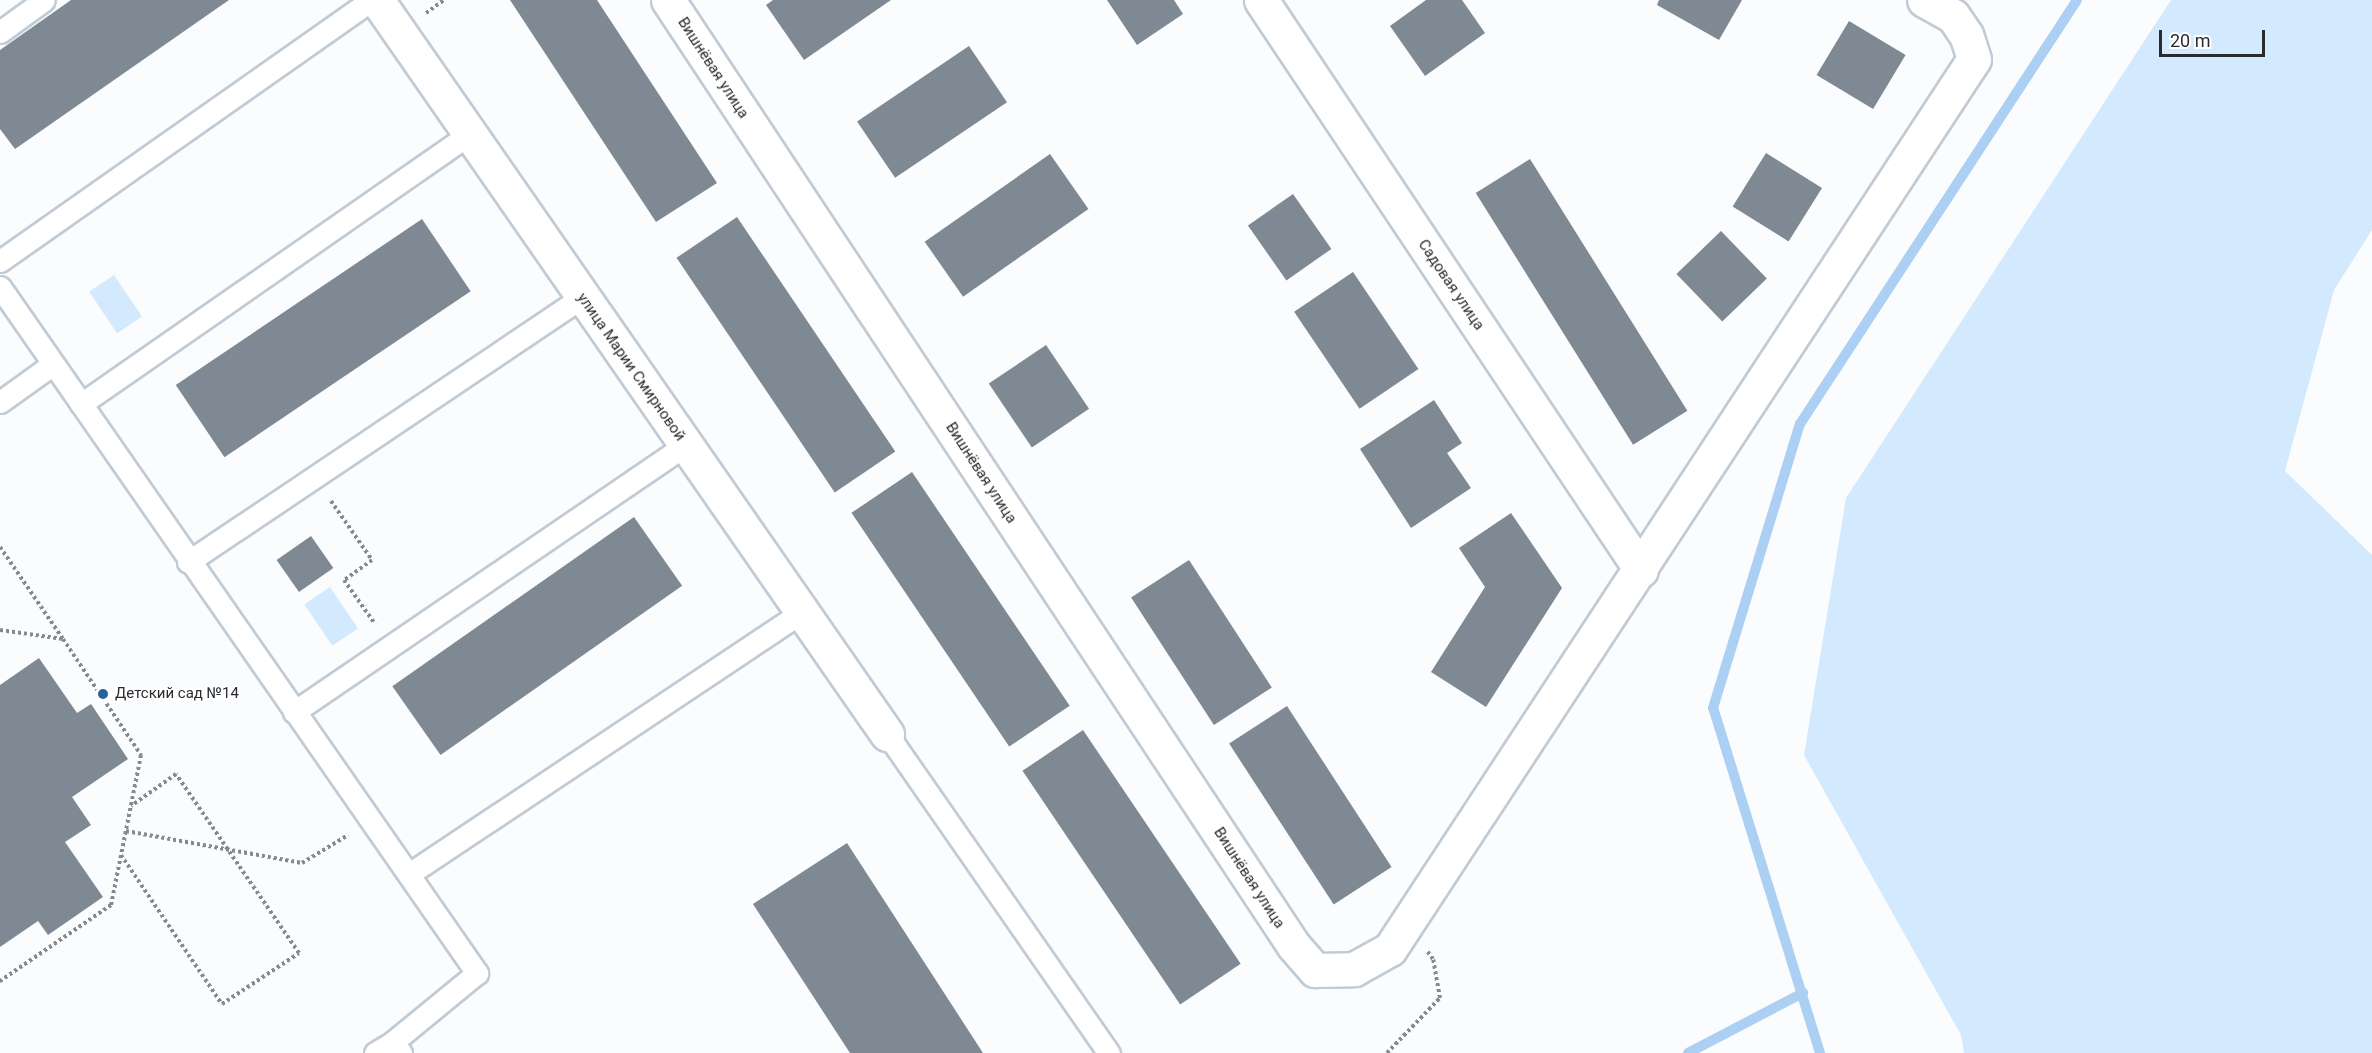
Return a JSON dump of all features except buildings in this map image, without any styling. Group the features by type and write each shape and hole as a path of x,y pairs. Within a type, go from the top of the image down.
{"street":[{"name":"улица Марии Смирновой","path":"376,0 888,734"},
{"name":"Вишнёвая улица","path":"668,0 1294,946 1316,970 1354,969 1390,949 1641,570 1974,59 1966,35 1953,16 1924,0"},
{"name":"Садовая улица","path":"1260,0 1641,570"}],"lane":[{"path":"0,32 44,0"},
{"path":"0,261 372,0"},
{"path":"81,404 470,134"},
{"path":"0,287 188,562 477,973 397,1047 375,1053"},
{"path":"188,562 582,297"},
{"path":"0,402 54,364"},
{"path":"294,712 685,445"},
{"path":"409,874 802,612"},
{"path":"888,734 1109,1053"}],"path":[{"path":"315,477 372,560 344,580 377,627 348,646 362,665"},
{"path":"0,547 141,755 111,905 0,981"},
{"path":"0,630 63,639"},
{"path":"121,855 222,1004 299,953 176,774 131,806"},
{"path":"126,831 302,863 371,821"},
{"path":"1387,1053 1440,998 1433,959 1406,925"}],"shaded area":[{"path":"2171,0 2372,0 2372,230 2334,290 2285,471 2372,555 2372,1053 1964,1053 1961,1035 1804,755 1846,498"},
{"path":"114,275 142,316 117,333 89,292"},
{"path":"330,587 358,628 332,646 304,604"}],"waterway":[{"path":"1820,1053 1713,708 1800,424 2077,0"},
{"path":"1688,1053 1803,993"}],"place":[{"name":"Детский сад №14","path":"103,694"}]}
